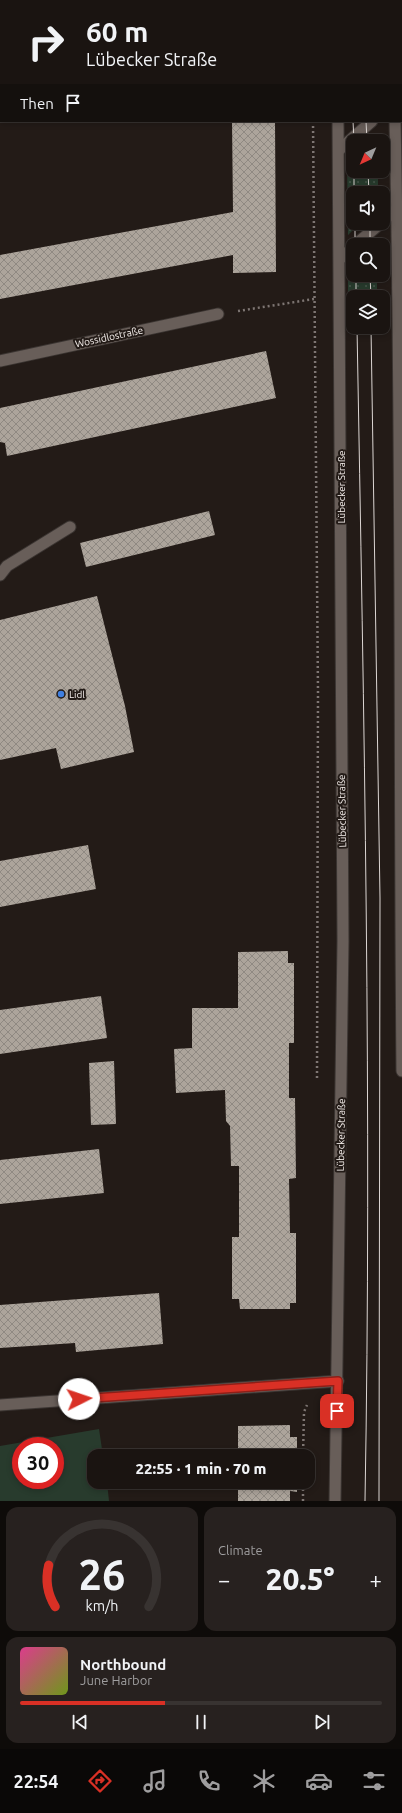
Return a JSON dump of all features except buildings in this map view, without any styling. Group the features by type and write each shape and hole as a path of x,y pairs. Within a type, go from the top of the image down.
{"street":[{"name":"Lübecker Straße","path":"335,1501 338,1381 343,941 338,122"},
{"path":"339,150 371,122"},
{"path":"395,122 401,473 402,1071"},
{"path":"390,215 397,209"},
{"path":"363,238 373,230"},
{"path":"340,259 346,253"},
{"name":"Wossidlostraße","path":"0,361 218,314"},
{"path":"0,575 7,566 70,527"},
{"path":"0,1404 338,1381"}],"path":[{"path":"313,122 318,693 317,1081"},
{"path":"218,314 314,300"},
{"path":"303,1449 304,1412 317,1382"},
{"path":"303,1489 303,1501"}],"green space":[{"path":"347,178 378,178 378,186 347,186"},
{"path":"348,230 353,230 348,235"},
{"path":"348,282 377,282 377,290 348,290"},
{"path":"99,1429 102,1449 87,1449 87,1489 108,1489 109,1501 0,1501 0,1446 12,1444 12,1489 64,1489 64,1437 52,1437"}],"tram line":[{"path":"353,122 354,134"},
{"path":"366,122 367,134"},
{"path":"354,178 354,186"},
{"path":"368,178 369,186"},
{"path":"355,230 355,238"},
{"path":"370,230 370,238"},
{"path":"356,282 356,290"},
{"path":"370,282 371,290"},
{"path":"357,334 366,914 368,1208 365,1501"},
{"path":"371,334 380,898 379,1501"}],"place":[{"name":"Lidl","path":"61,694"}],"route":[{"path":"79,1399 338,1381 337,1411"}]}
